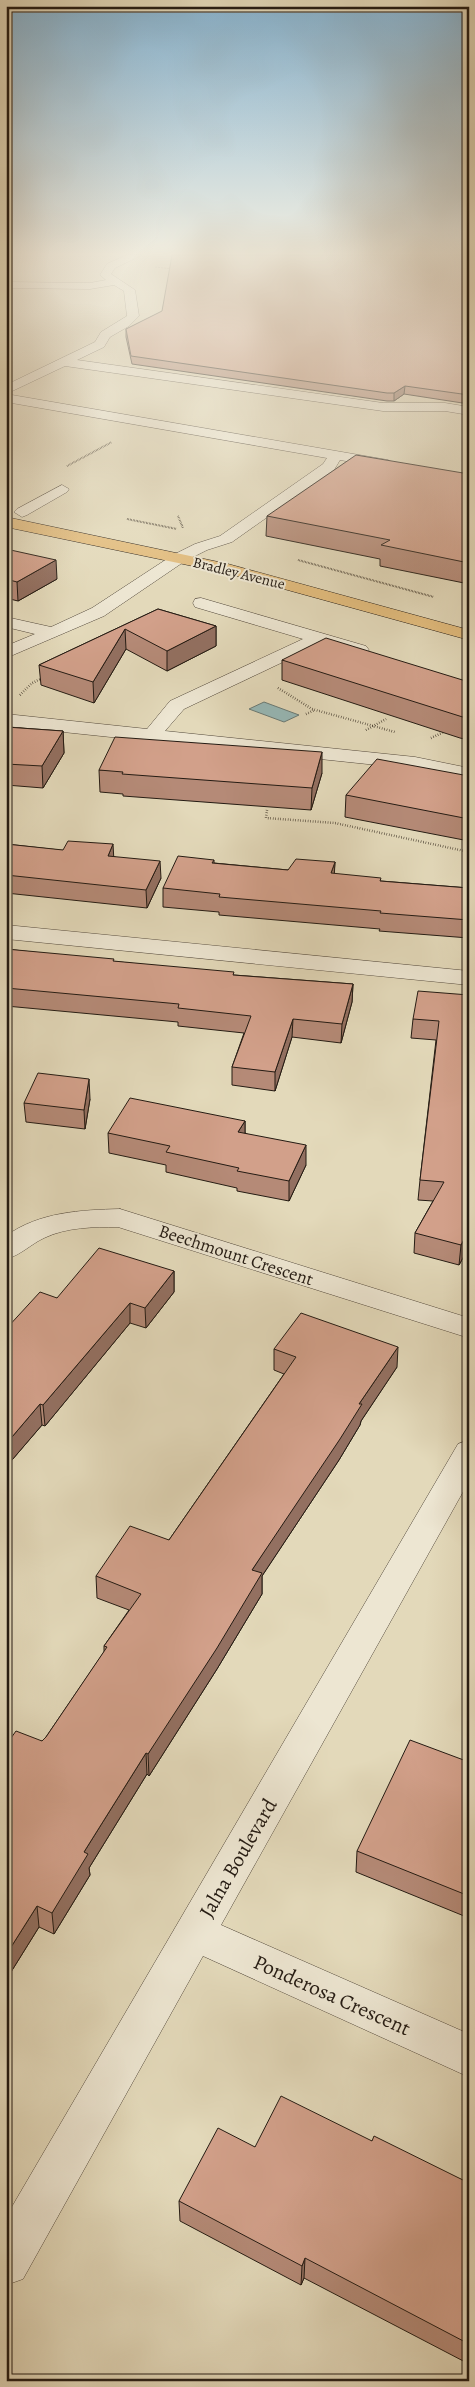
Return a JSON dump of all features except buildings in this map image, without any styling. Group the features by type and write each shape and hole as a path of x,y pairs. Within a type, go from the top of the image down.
{"main road":[{"name":"Bradley Avenue","path":"6,508 261,561"},
{"name":"Bradley Avenue","path":"6,522 179,558 313,591 469,635"}],"street":[{"path":"6,390 56,366"},
{"path":"96,366 383,407 445,407 469,411"},
{"path":"6,398 402,467"},
{"path":"6,653 116,602 179,558 201,547 226,539 329,467 336,455"},
{"path":"22,512 62,489"},
{"path":"200,603 376,654"},
{"path":"6,622 52,632"},
{"path":"151,736 177,706 319,638"},
{"path":"6,720 415,763 469,774"},
{"path":"6,932 469,978"},
{"name":"Beechmount Crescent","path":"6,1250 16,1241 40,1228 78,1218 120,1218 469,1328"},
{"name":"Jalna Boulevard","path":"6,2262 195,1933 464,1473"},
{"name":"Ponderosa Crescent","path":"195,1933 469,2056"}],"path":[{"path":"178,516 185,531"},
{"path":"250,670 315,710 400,734"},
{"path":"19,696 32,683 48,676"},
{"path":"306,714 315,710"},
{"path":"360,733 386,719"},
{"path":"434,743 426,741 452,727"},
{"path":"267,810 266,818 335,823 469,852"}],"water":[{"path":"264,702 299,715 284,722 249,709"}]}
